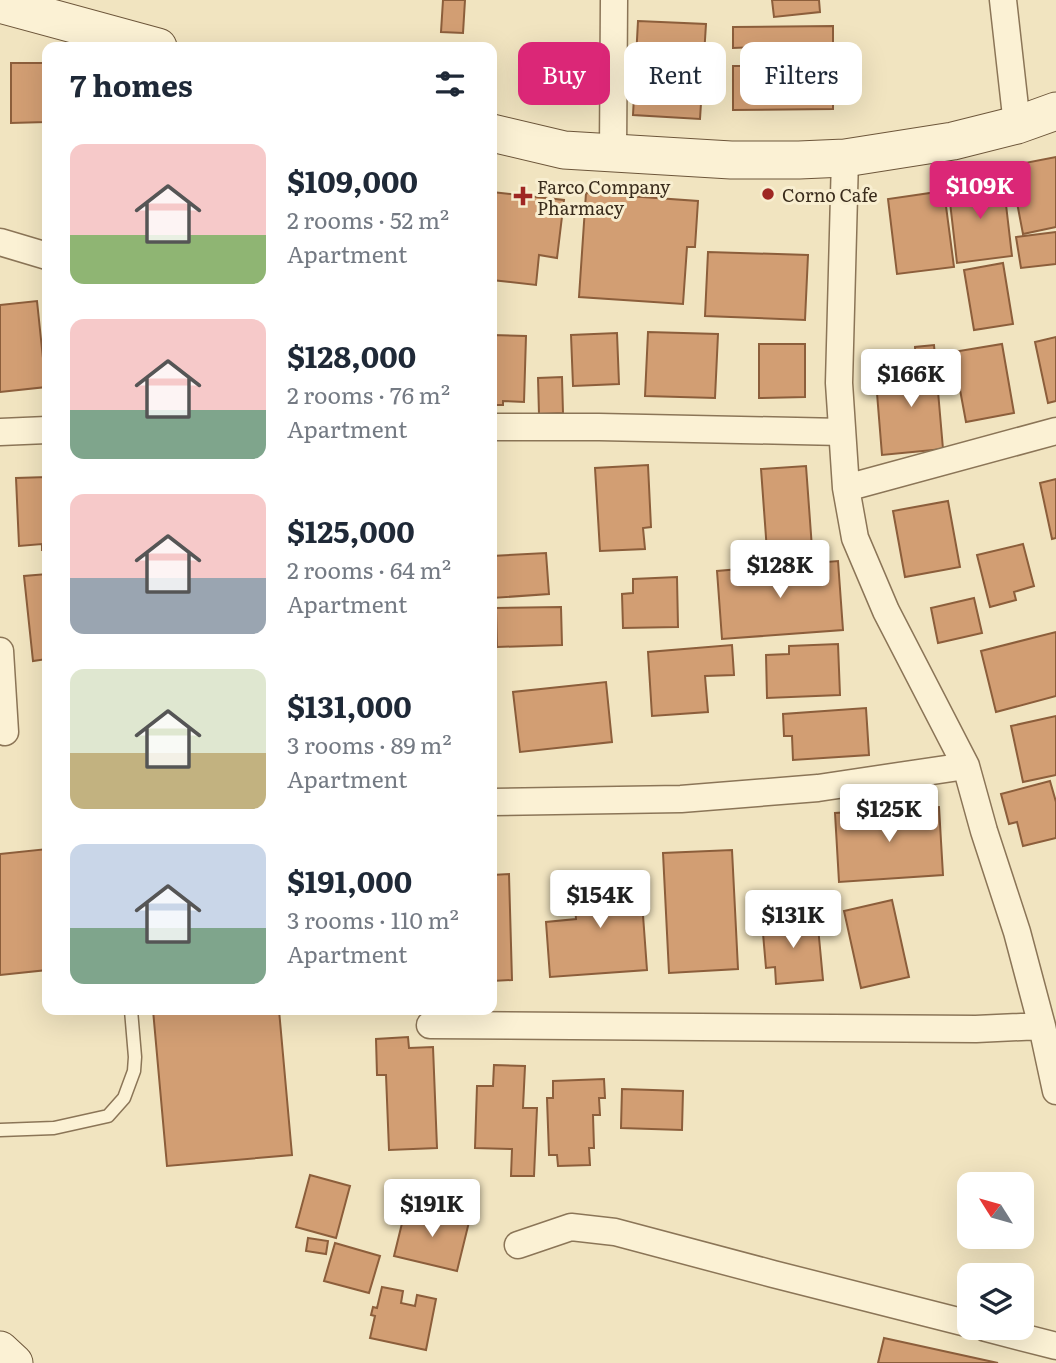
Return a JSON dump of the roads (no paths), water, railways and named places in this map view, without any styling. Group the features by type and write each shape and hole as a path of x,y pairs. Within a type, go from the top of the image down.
{"street":[{"path":"614,0 614,153"},
{"path":"1003,0 1017,125"},
{"path":"0,4 140,42"},
{"path":"497,134 564,150 731,160 845,158 953,141 1017,125 1056,111"},
{"path":"845,158 839,383 846,488 855,538 886,611 966,766 1017,932 1056,1091"},
{"path":"0,242 42,255"},
{"path":"497,427 842,432"},
{"path":"0,432 42,430"},
{"path":"846,488 1056,431"},
{"path":"0,652 5,732"},
{"path":"497,802 681,799 818,788 966,766"},
{"path":"430,1025 976,1029 1042,1026"},
{"path":"518,1245 571,1227 615,1232 957,1321"},
{"path":"1033,1340 1056,1346"},
{"path":"0,1350 15,1363"}],"lane":[{"path":"0,1129 54,1128 108,1116 124,1098 134,1071 131,1015"}],"place":[{"name":"Corno Cafe","path":"768,194"},
{"name":"Farco Company Pharmacy","path":"523,196"}]}
